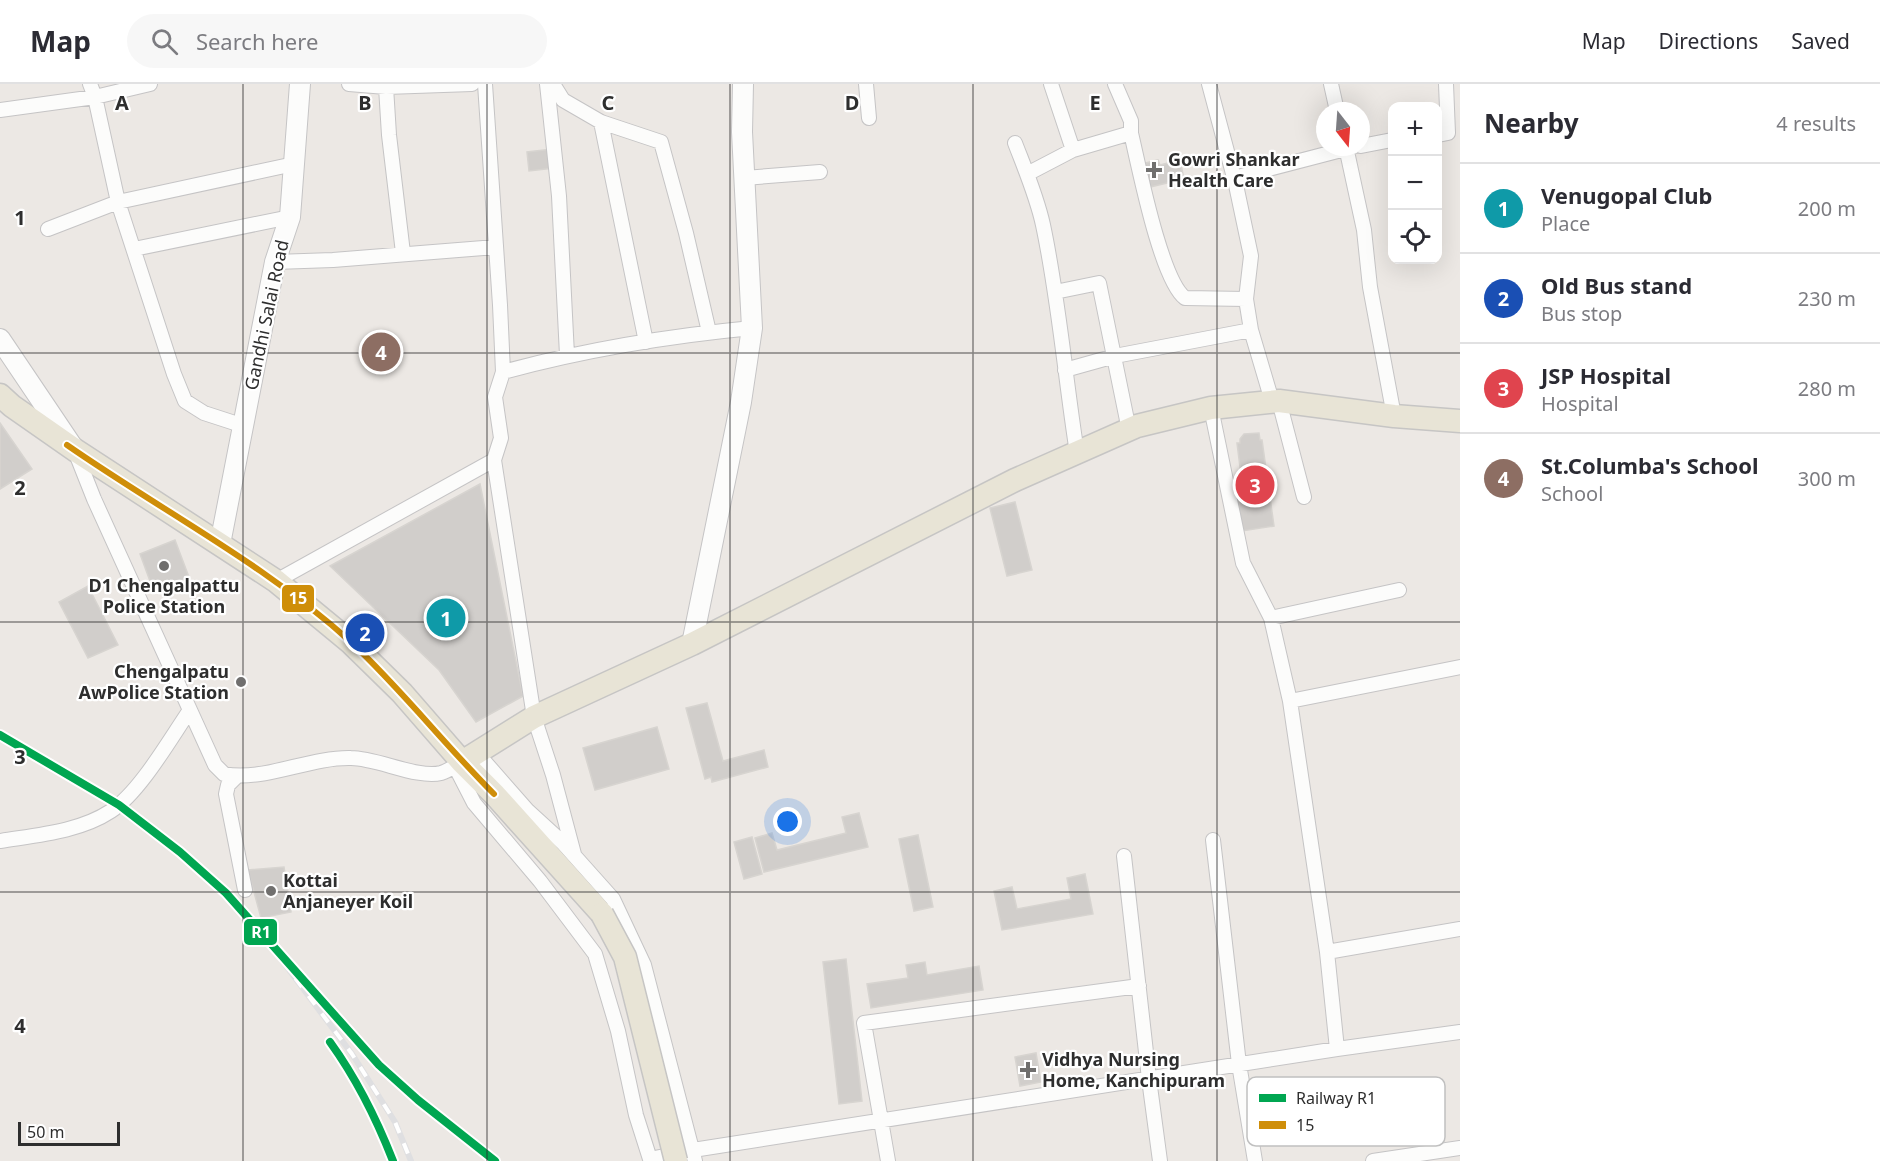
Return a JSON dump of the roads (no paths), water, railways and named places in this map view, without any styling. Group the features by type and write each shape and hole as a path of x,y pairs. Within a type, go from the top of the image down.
{"main road":[{"path":"0,395 75,450 276,581 350,642 402,693 495,795 602,914 625,957 688,1157"},
{"path":"464,761 534,717 692,644 1015,480 1129,430 1211,408 1276,401 1394,416 1460,421"}],"street":[{"path":"0,110 92,90 150,84"},
{"name":"Gandhi Salai Road","path":"220,544 275,262 290,217 300,84"},
{"path":"349,84 386,87 472,84"},
{"path":"485,84 503,372 495,397 501,438 494,460 534,717 575,856"},
{"path":"547,84 559,195 567,355"},
{"path":"553,84 563,100 601,122 661,142 686,233 709,332"},
{"path":"692,644 741,402 752,328 742,132 743,84"},
{"path":"866,84 869,118"},
{"path":"1115,84 1131,121 1131,133 1152,222 1172,283 1178,293 1185,298 1246,298"},
{"path":"1209,84 1234,178 1251,256 1246,298 1251,330 1276,401 1304,497"},
{"path":"1331,84 1335,102"},
{"path":"1442,134 1448,133 1446,84"},
{"path":"1055,85 1073,150"},
{"path":"386,87 389,135 403,253"},
{"path":"92,90 118,202 174,374 185,401 204,413 244,426"},
{"path":"601,122 646,342"},
{"path":"1027,174 1073,150 1131,133"},
{"path":"1370,144 1388,141"},
{"path":"1015,143 1043,224 1055,292 1077,453"},
{"path":"1234,178 1318,156"},
{"path":"1350,156 1364,230 1370,287 1394,416"},
{"path":"48,229 118,202 294,164"},
{"path":"744,178 820,172"},
{"path":"134,249 290,217"},
{"path":"275,262 333,260 496,247"},
{"path":"1055,292 1098,283 1129,430"},
{"path":"503,372 567,355 709,332 752,328"},
{"path":"1065,370 1115,356 1251,330"},
{"path":"0,339 75,450 94,499 215,765 224,774 236,777 323,760 353,758 430,775 443,773 464,761"},
{"path":"1211,408 1243,563 1271,618 1290,701 1327,952 1336,1049"},
{"path":"276,581 494,460"},
{"path":"1271,618 1399,590"},
{"path":"1290,701 1460,667"},
{"path":"0,841 56,832 110,812 140,782 190,710"},
{"path":"464,761 528,811 575,856 613,899 644,965 688,1157"},
{"path":"464,761 474,802 540,881 595,954 618,1031 636,1115 650,1160 688,1157 881,1122 1239,1064 1460,1032"},
{"path":"236,777 228,785 226,794 245,890"},
{"path":"1213,840 1239,1064 1247,1110"},
{"path":"1124,856 1160,1161"},
{"path":"1327,952 1460,929"},
{"path":"888,1161 864,1023 1139,986"},
{"path":"1253,1146 1256,1161"},
{"path":"1373,1161 1460,1148"}],"railway":[{"path":"269,943 352,1054 395,1122 411,1161"}],"rail line":[{"name":"R1","path":"0,735 119,805 180,852 226,893 379,1065 418,1100 495,1161"},
{"name":"R1","path":"330,1042 349,1070 365,1100 393,1161"}],"place":[{"name":"Gowri Shankar Health Care","path":"1154,170"},
{"name":"St.Columba's School","path":"381,352"},
{"name":"JSP Hospital","path":"1255,485"},
{"name":"D1 Chengalpattu Police Station","path":"164,566"},
{"name":"Venugopal Club","path":"446,618"},
{"name":"Old Bus stand","path":"365,633"},
{"name":"Chengalpatu AwPolice Station","path":"241,682"},
{"name":"Kottai Anjaneyer Koil","path":"271,891"},
{"name":"Vidhya Nursing Home, Kanchipuram","path":"1028,1070"}]}
